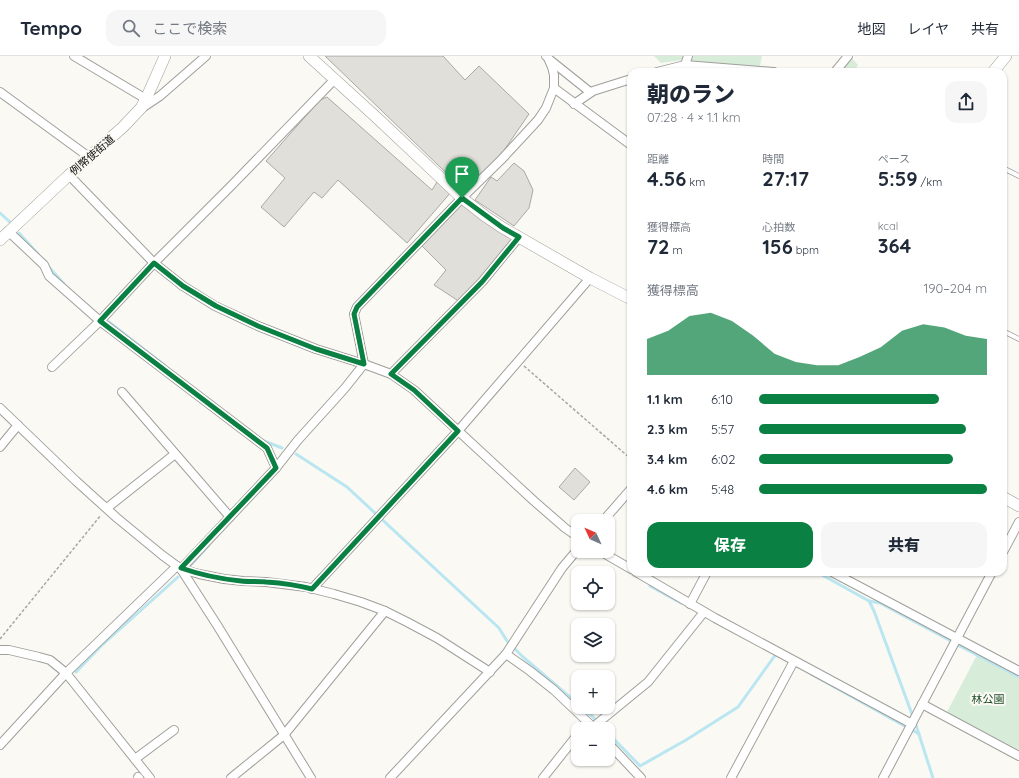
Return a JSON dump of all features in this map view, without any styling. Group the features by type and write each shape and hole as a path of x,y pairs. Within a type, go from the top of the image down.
{"street":[{"path":"74,56 144,104 160,96 206,56"},
{"name":"例幣使街道","path":"0,240 8,231 123,127 144,104 165,56"},
{"path":"309,56 382,122 462,198 503,228 627,298"},
{"path":"685,65 688,56"},
{"path":"838,68 848,56"},
{"path":"996,68 1006,56"},
{"path":"364,364 354,314 357,307 462,198 506,155 538,120 546,108 554,88 553,71 548,57"},
{"path":"548,57 590,92"},
{"path":"673,68 685,65 723,68"},
{"path":"52,367 100,321 154,263 335,79"},
{"path":"574,104 590,92 627,80"},
{"path":"554,88 627,142"},
{"path":"0,92 89,157"},
{"path":"69,175 154,263 183,286 216,306 258,326 316,349 391,374 414,390 534,501 571,532"},
{"path":"8,231 44,265 49,276 100,321 267,448 276,468"},
{"path":"391,374 482,282 519,237"},
{"path":"312,589 458,431 590,278"},
{"path":"0,745 66,673 230,517 276,468 298,440 364,364"},
{"path":"122,392 230,517"},
{"path":"0,408 76,481 162,555 179,567 199,574 224,579 243,582 280,583 334,594 354,600 385,611 407,622 437,638 490,672"},
{"path":"0,447 18,425"},
{"path":"107,508 175,454"},
{"path":"609,514 627,494"},
{"path":"1007,499 1019,506"},
{"path":"1007,544 1019,522"},
{"path":"390,778 506,654 562,568 571,557"},
{"path":"612,558 627,567"},
{"path":"179,567 218,626 311,778"},
{"path":"643,576 704,612 912,724"},
{"path":"690,604 705,576"},
{"path":"840,576 1019,671"},
{"path":"883,778 990,576"},
{"path":"231,778 284,735 385,611"},
{"path":"597,722 648,682 704,612"},
{"path":"0,650 9,650 50,660 66,673 150,778"},
{"path":"506,654 554,690 588,722"},
{"path":"731,778 794,661"},
{"path":"922,704 1019,756"},
{"path":"135,759 174,730"},
{"path":"543,778 571,743"},
{"path":"615,750 641,778"}],"lane":[{"path":"1007,170 1019,176"},
{"path":"1007,333 1019,339"}],"path":[{"path":"518,361 627,456"},
{"path":"0,639 107,508"}],"green space":[{"path":"654,56 683,56 682,60 661,63"},
{"path":"688,56 762,56 760,66 762,68 673,68 685,65"},
{"path":"850,56 858,65 856,68 839,68"},
{"name":"林公園","path":"978,653 1019,674 1019,750 947,712"}],"building":[{"path":"325,56 443,56 465,80 479,66 529,114 500,156 466,192"},
{"path":"327,97 432,190 437,182 452,191 407,243 338,180 322,198 314,192 284,227 261,207 285,178 266,161 320,100"},
{"path":"514,163 524,171 533,190 529,208 514,226 475,200 491,177 497,181"},
{"path":"462,201 514,238 460,302 434,285 446,270 419,243"},
{"path":"575,468 590,482 574,500 559,487"}],"waterway":[{"path":"0,213 10,222"},
{"path":"19,233 38,254"},
{"path":"48,266 64,284"},
{"path":"109,322 164,365"},
{"path":"264,441 282,448"},
{"path":"296,454 347,487 499,628 507,641 523,657 571,698"},
{"path":"188,568 209,545"},
{"path":"824,576 869,601 913,717"},
{"path":"76,672 101,646 178,577"},
{"path":"650,586 681,603"},
{"path":"869,601 880,603 951,641"},
{"path":"958,645 1019,677"},
{"path":"615,740 640,766 686,740 738,707 776,654 778,656"},
{"path":"811,674 919,734"},
{"path":"590,714 598,722"},
{"path":"915,722 933,778"}],"route":[{"path":"462,198 485,216 519,237 482,282 391,374 414,390 458,431 312,589 287,584 243,582 224,579 199,574 181,568 276,468 267,448 100,321 154,263 183,286 216,306 258,326 316,349 364,364 354,314 357,307 462,198"}]}
